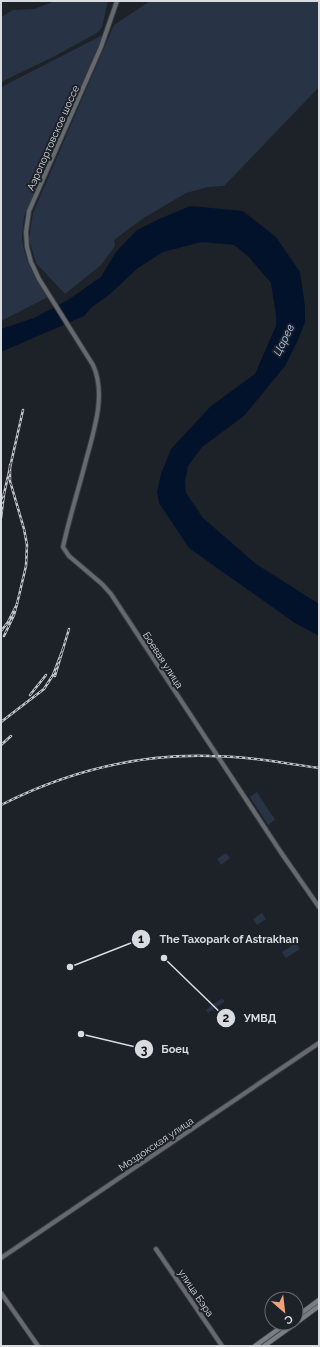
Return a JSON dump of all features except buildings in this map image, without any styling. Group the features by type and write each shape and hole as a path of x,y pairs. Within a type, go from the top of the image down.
{"main road":[{"name":"Аэропортовское шоссе","path":"82,347 41,282 31,262 27,247 26,232 28,216 36,194 101,47 117,1"},
{"name":"Боевая улица","path":"82,347 96,373 98,394 97,410 93,434 64,542 65,552 102,584 111,594 277,846 319,907"},
{"name":"Моздокская улица","path":"1,1258 319,1043"},
{"name":"улица Бэра","path":"156,1249 222,1346"},
{"path":"1,1293 38,1346"},
{"path":"304,1311 319,1300"},
{"path":"304,1317 319,1306"},
{"path":"255,1346 276,1331"},
{"path":"264,1346 285,1331"}],"shaded area":[{"path":"55,1 108,1 102,27 97,33 1,83 1,17 13,10 34,9"},
{"path":"150,1 319,1 319,87 224,186 208,187 186,193 142,219 114,240 115,246 101,265 65,294 36,263 29,239 33,213 114,25"},
{"path":"103,35 24,216 22,238 25,254 35,276 48,297 1,321 1,88"},
{"path":"257,792 275,820 268,825 250,797"},
{"path":"226,853 230,858 221,865 217,859"},
{"path":"262,913 266,919 257,925 253,919"},
{"path":"296,943 300,949 286,958 282,952"},
{"path":"221,999 224,1000 224,1002 208,1013 206,1010"}],"water":[{"name":"Царев","path":"190,206 243,211 276,237 300,272 305,306 305,322 285,366 244,416 202,447 188,466 185,482 186,493 203,518 256,564 319,604 319,636 295,623 189,548 159,503 157,492 161,474 171,449 211,406 255,374 276,326 276,315 271,283 248,256 234,245 202,242 163,252 138,268 110,294 91,308 84,316 1,352 1,329 34,318 68,300 101,277 116,252 137,230"}],"railway":[{"path":"4,494 23,410"},
{"path":"10,465 10,481 24,529 27,545 26,566 17,604"},
{"path":"1,508 4,494 1,518"},
{"path":"1,631 8,622 17,604 14,615 4,636"},
{"path":"63,649 69,629"},
{"path":"1,722 44,689 53,675 63,649 55,676"},
{"path":"30,695 46,675"},
{"path":"1,745 11,736"},
{"path":"1,805 26,793 76,774 102,767 156,758 183,756 224,756 319,768"}],"place":[{"name":"УМВД","path":"164,958"},
{"name":"The Taxopark of Astrakhan","path":"70,967"},
{"name":"Боец","path":"81,1034"}]}
